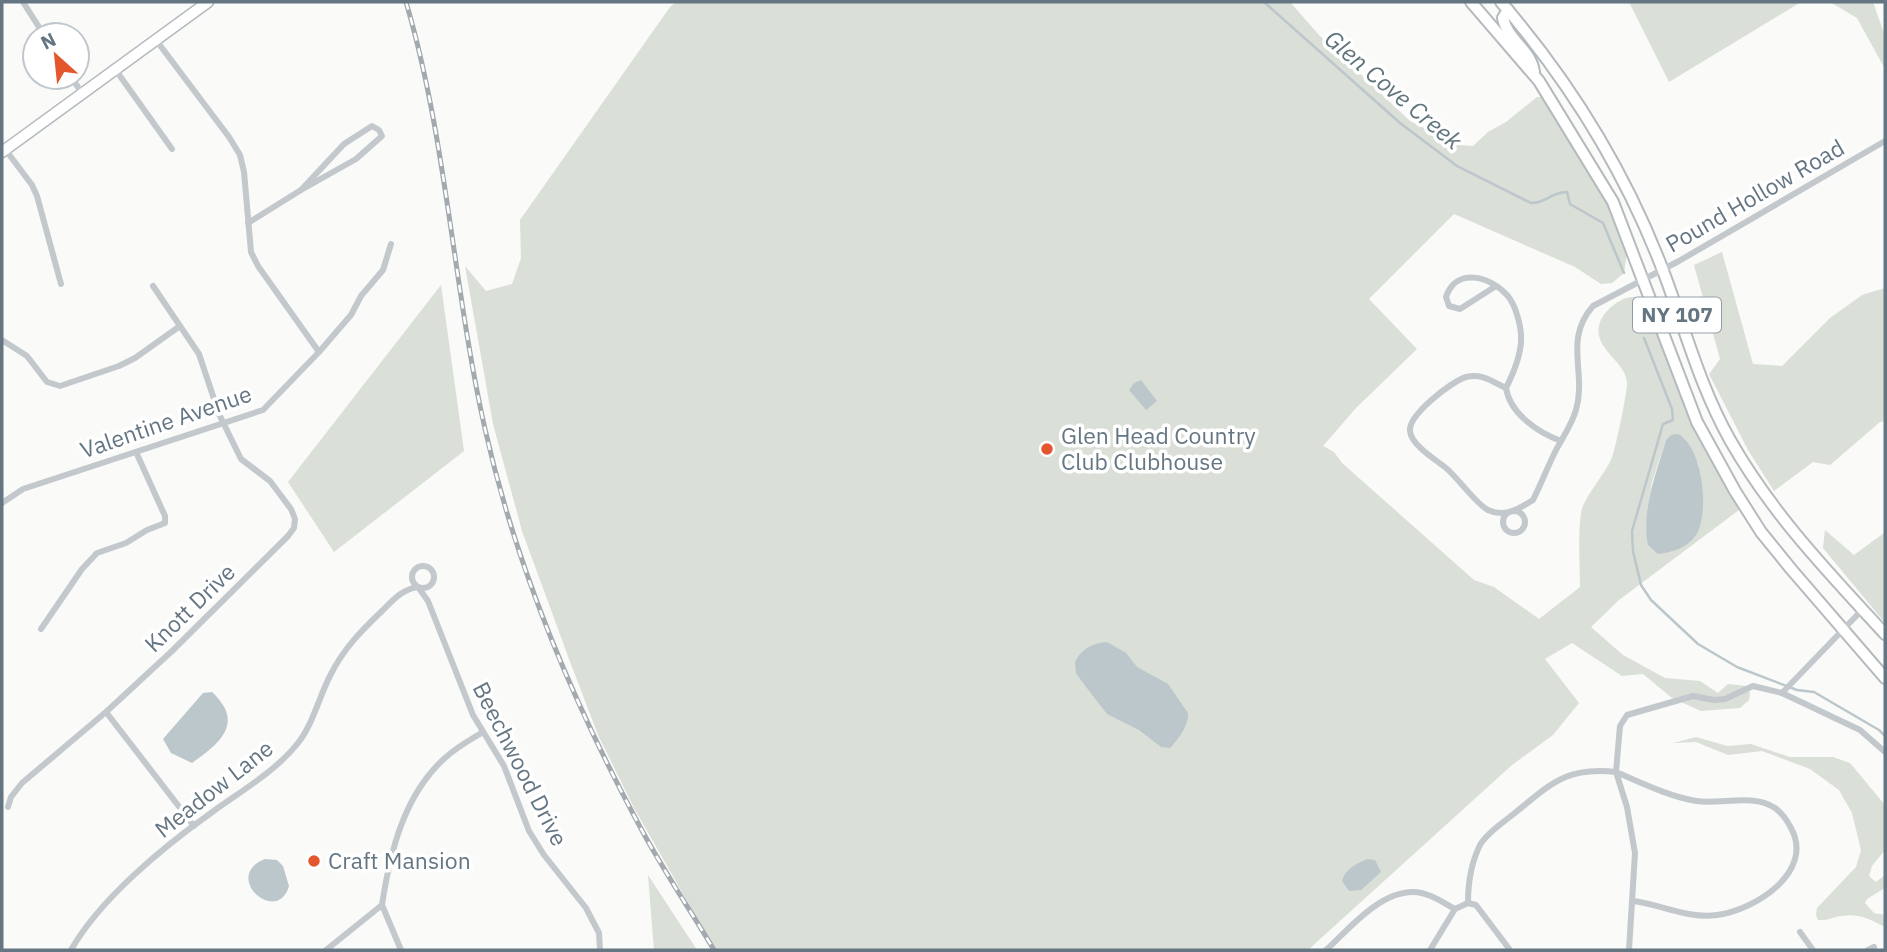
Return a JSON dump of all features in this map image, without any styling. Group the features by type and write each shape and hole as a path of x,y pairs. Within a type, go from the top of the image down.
{"main road":[{"name":"NY 107","path":"1471,2 1535,76 1613,202 1697,422 1735,491 1761,532 1810,593 1885,678"},
{"name":"NY 107","path":"1505,6 1560,75 1601,138 1636,205 1663,270 1704,387 1730,439 1767,500 1821,565 1885,634"},
{"path":"1505,6 1504,26 1532,61 1535,76"}],"street":[{"path":"23,2 35,21"},
{"path":"61,284 37,196 32,185 4,151 208,2"},
{"path":"156,40 240,155 251,252 319,352"},
{"path":"115,69 172,149"},
{"path":"248,223 356,159 382,136 379,130 372,126 344,144 301,190"},
{"name":"Pound Hollow Road","path":"1506,388 1483,376 1466,377 1423,408 1412,421 1410,433 1417,444 1452,473 1488,510 1505,513 1533,500 1576,411 1580,393 1575,355 1576,337 1584,316 1593,306 1663,270 1885,141"},
{"name":"Valentine Avenue","path":"2,503 23,489 262,410 351,315 361,296 383,270 391,244"},
{"path":"1496,286 1460,309 1449,306 1446,297 1454,283 1466,276 1472,276 1496,286 1510,299 1521,332 1518,358 1506,388 1511,404 1526,421 1542,433 1561,441"},
{"path":"153,286 199,355 219,414 225,423"},
{"path":"2,340 27,356 47,382 60,386 135,358 180,326"},
{"name":"Knott Drive","path":"8,807 11,797 22,783 172,652 289,537 295,519 291,509 270,481 245,464 225,423"},
{"path":"41,629 82,569 97,552 126,543 142,532 165,523 165,516 136,452"},
{"name":"Beechwood Drive","path":"418,587 428,601 454,670 482,732 503,766 529,831 544,855 576,892 595,922 600,933 600,950"},
{"name":"Meadow Lane","path":"71,950 80,934 100,910 143,868 194,826 271,770 292,750 305,732 330,676 348,646 405,590 418,587"},
{"path":"1783,692 1863,610"},
{"path":"1629,950 1635,853 1627,807 1616,772 1620,726 1627,715 1693,696 1714,701 1726,699 1753,686 1783,692 1860,730 1885,752"},
{"path":"106,712 194,826"},
{"path":"401,950 382,905 394,850 413,796 426,777 449,754 482,732"},
{"path":"1468,903 1468,886 1473,863 1484,840 1558,779 1595,769 1616,772 1660,791 1694,800 1713,803 1748,800 1766,804 1786,818 1795,834 1797,845 1794,865 1785,880 1764,896 1733,911 1695,916 1634,901"},
{"name":"Knott Drive","path":"2,802 11,797"},
{"path":"1326,950 1379,904 1404,894 1414,892 1427,895 1455,909"},
{"path":"1430,950 1455,909 1468,903 1476,905 1510,950"},
{"path":"326,950 382,905"},
{"path":"1800,932 1813,950"}],"shaded area":[{"path":"676,2 1290,2 1319,35 1410,121 1459,145 1473,146 1537,97 1544,97 1610,204 1627,253 1624,273 1612,283 1601,284 1575,267 1454,214 1369,299 1417,349 1356,408 1323,446 1334,452 1342,463 1474,580 1494,587 1539,619 1580,587 1581,513 1611,460 1621,421 1627,382 1621,368 1601,341 1599,326 1605,313 1617,303 1631,297 1644,299 1652,306 1697,422 1743,507 1619,600 1591,627 1623,655 1665,678 1700,681 1718,693 1728,684 1746,686 1750,693 1749,700 1740,708 1701,711 1672,698 1643,674 1622,676 1572,643 1545,659 1579,703 1553,735 1512,765 1308,950 715,950 634,808 598,735 522,531 493,424 465,266 486,291 512,284 521,258 520,220","holes":["1684,438 1699,466 1647,511 1652,482 1666,440"]},
{"path":"1629,2 1801,2 1669,82"},
{"path":"1830,2 1873,2 1885,36 1885,69 1857,18"},
{"path":"1722,252 1753,364 1782,366 1830,318 1862,295 1885,288 1885,421 1880,422 1830,465 1813,462 1774,491 1748,450 1709,374 1720,359 1694,265"},
{"path":"441,285 464,451 334,552 288,482"},
{"path":"1141,380 1157,401 1146,410 1129,390 1134,383"},
{"path":"1678,434 1687,441 1698,466 1702,481 1703,512 1696,535 1688,543 1679,549 1658,554 1648,545 1648,505 1666,440 1671,435"},
{"path":"1885,527 1885,623 1823,548 1825,530 1854,555 1884,533"},
{"path":"1107,642 1126,653 1137,667 1168,684 1188,713 1185,727 1170,748 1161,747 1139,730 1107,714 1076,673 1075,662 1084,650"},
{"path":"212,692 222,703 228,723 225,732 212,748 192,763 171,753 163,739 203,693"},
{"path":"1696,737 1727,746 1751,744 1790,757 1833,757 1850,763 1885,805 1885,850 1872,866 1869,876 1876,882 1885,875 1885,888 1865,903 1874,913 1885,915 1885,927 1859,916 1847,915 1818,920 1816,915 1817,908 1856,867 1861,850 1852,813 1839,790 1810,769 1762,751 1728,755 1696,742 1673,743"},
{"path":"265,859 277,860 283,866 289,886 283,897 274,901 265,900 250,886 248,876 253,867"},
{"path":"1368,859 1375,860 1381,872 1361,890 1349,891 1342,881 1346,873"},
{"path":"648,875 697,950 654,950"}],"waterway":[{"name":"Glen Cove Creek","path":"1264,2 1400,123 1457,166 1531,203 1567,192 1570,204 1603,223 1624,273"},
{"name":"Glen Cove Creek","path":"1644,338 1672,409 1673,420 1663,424 1632,531 1633,551 1641,585 1651,600 1698,644 1737,667 1797,690 1814,692 1885,736"}],"railway":[{"path":"406,2 420,54 441,161 465,322 485,429 529,581 568,680 613,776 647,839 714,950"}],"place":[{"name":"Glen Head Country Club Clubhouse","path":"1047,449"},
{"name":"Craft Mansion","path":"314,861"}]}
